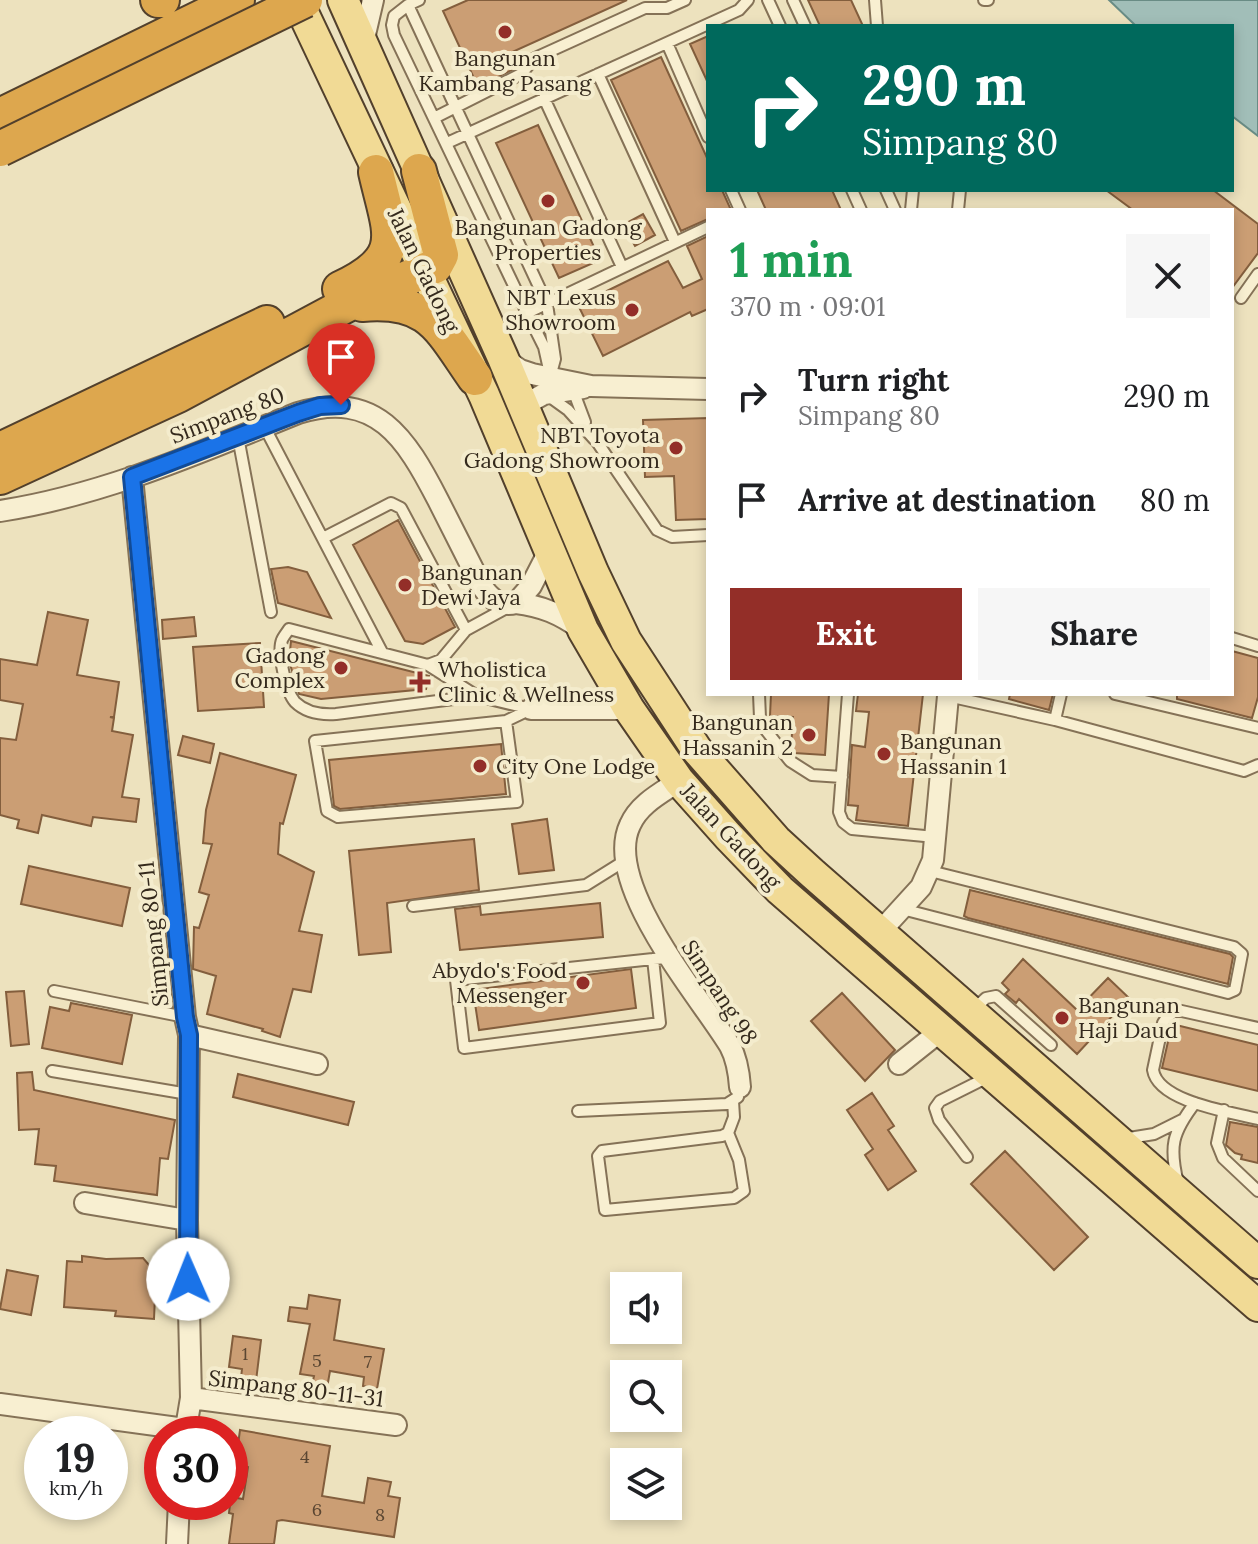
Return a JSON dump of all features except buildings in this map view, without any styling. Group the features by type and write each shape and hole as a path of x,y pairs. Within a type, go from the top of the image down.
{"highway":[{"path":"0,116 237,0"},
{"path":"0,149 305,0"},
{"path":"0,477 178,395 346,305 435,266 441,255 419,171"},
{"path":"0,450 361,279 375,269 389,248 390,231 376,172"},
{"path":"346,305 385,302 420,310 438,325 475,378"}],"main road":[{"name":"Jalan Gadong","path":"297,0 475,378 583,630 629,709 679,781 780,890 1258,1306"},
{"name":"Jalan Gadong","path":"343,0 503,358 539,392 593,572 626,641 697,750 776,840 1258,1263"}],"street":[{"path":"363,44 373,0"},
{"path":"539,392 582,388 706,389"},
{"name":"Simpang 80","path":"0,511 69,498 320,406 341,405 379,418 395,431 411,451 486,593 493,600 537,605 559,613 583,630"},
{"name":"Simpang 80-11","path":"132,477 187,1026 191,1398 188,1416"},
{"path":"514,604 531,586 549,551"},
{"path":"879,933 921,887 930,871 948,696"},
{"path":"531,709 629,709"},
{"name":"Simpang 98","path":"679,781 646,804 630,824 626,860 660,958 730,1047 738,1067 737,1094"},
{"path":"187,1026 317,1064"},
{"path":"899,1064 943,1029"},
{"path":"85,1203 187,1220"},
{"name":"Simpang 80-11-31","path":"191,1398 396,1425"},
{"path":"0,1404 144,1425"},
{"path":"177,1544 178,1520"}],"lane":[{"path":"434,118 521,74 535,58 645,8 667,8 685,0"},
{"path":"768,0 779,24"},
{"path":"793,0 804,24"},
{"path":"875,0 877,24"},
{"path":"708,24 739,10 746,1"},
{"path":"413,2 547,304 555,359 539,392 544,347 392,25 394,16 413,2"},
{"path":"447,143 706,25"},
{"path":"667,43 706,132"},
{"path":"598,74 675,242"},
{"path":"544,98 622,267"},
{"path":"527,313 706,228"},
{"path":"1241,298 1258,274"},
{"path":"582,388 583,418 594,439 657,530 672,537 706,535"},
{"path":"539,392 557,400 594,439"},
{"path":"264,426 382,652"},
{"path":"238,437 271,612"},
{"path":"323,538 391,503 401,508 466,630"},
{"path":"428,665 441,660 466,630 514,604"},
{"path":"477,696 322,715 306,710 290,695 280,656 282,639 289,629 382,652 428,665 477,696 531,709"},
{"path":"1234,639 1258,646"},
{"path":"759,696 760,718 765,729 790,761 812,775 842,777"},
{"path":"848,696 839,812 843,822 852,829 935,837"},
{"path":"956,696 981,699 1244,771 1258,765"},
{"path":"1055,720 1061,696"},
{"path":"1123,696 1258,728"},
{"path":"506,721 517,802 338,817 327,811 315,741 506,721 531,709"},
{"path":"413,906 586,885 626,860"},
{"path":"902,909 1228,993 1235,990 1242,954 1234,947 930,871"},
{"path":"660,958 660,1023 464,1048 456,980 660,958"},
{"path":"54,991 187,1026"},
{"path":"971,1011 986,998 996,996 1051,1045"},
{"path":"1258,1028 1181,1009 1167,1017 1153,1070 1154,1077 1164,1089 1195,1103 1258,1119"},
{"path":"52,1071 188,1094"},
{"path":"967,1157 939,1120 935,1108 940,1101 993,1074"},
{"path":"578,1111 737,1094 728,1133 739,1160 744,1191 734,1198 605,1210 598,1156 602,1151 728,1133"},
{"path":"1180,1193 1171,1153 1182,1120 1195,1103"},
{"path":"1224,1110 1217,1143 1223,1158 1258,1191"},
{"path":"1119,1139 1154,1134 1182,1120"}],"water":[{"path":"1109,0 1258,0 1258,136 1234,118 1234,24 1134,24"}],"place":[{"name":"Bangunan Kambang Pasang","path":"505,32"},
{"name":"Bangunan Gadong Properties","path":"548,201"},
{"name":"NBT Lexus Showroom","path":"632,310"},
{"name":"NBT Toyota Gadong Showroom","path":"676,448"},
{"name":"Bangunan Dewi Jaya","path":"405,585"},
{"name":"Gadong Complex","path":"341,668"},
{"name":"Wholistica Clinic & Wellness","path":"420,682"},
{"name":"Bangunan Hassanin 2","path":"809,735"},
{"name":"Bangunan Hassanin 1","path":"884,754"},
{"name":"City One Lodge","path":"480,766"},
{"name":"Abydo's Food Messenger","path":"583,983"},
{"name":"Bangunan Haji Daud","path":"1062,1018"}],"route":[{"path":"188,1279 189,1035 132,477 298,413 320,406 341,405"}]}
